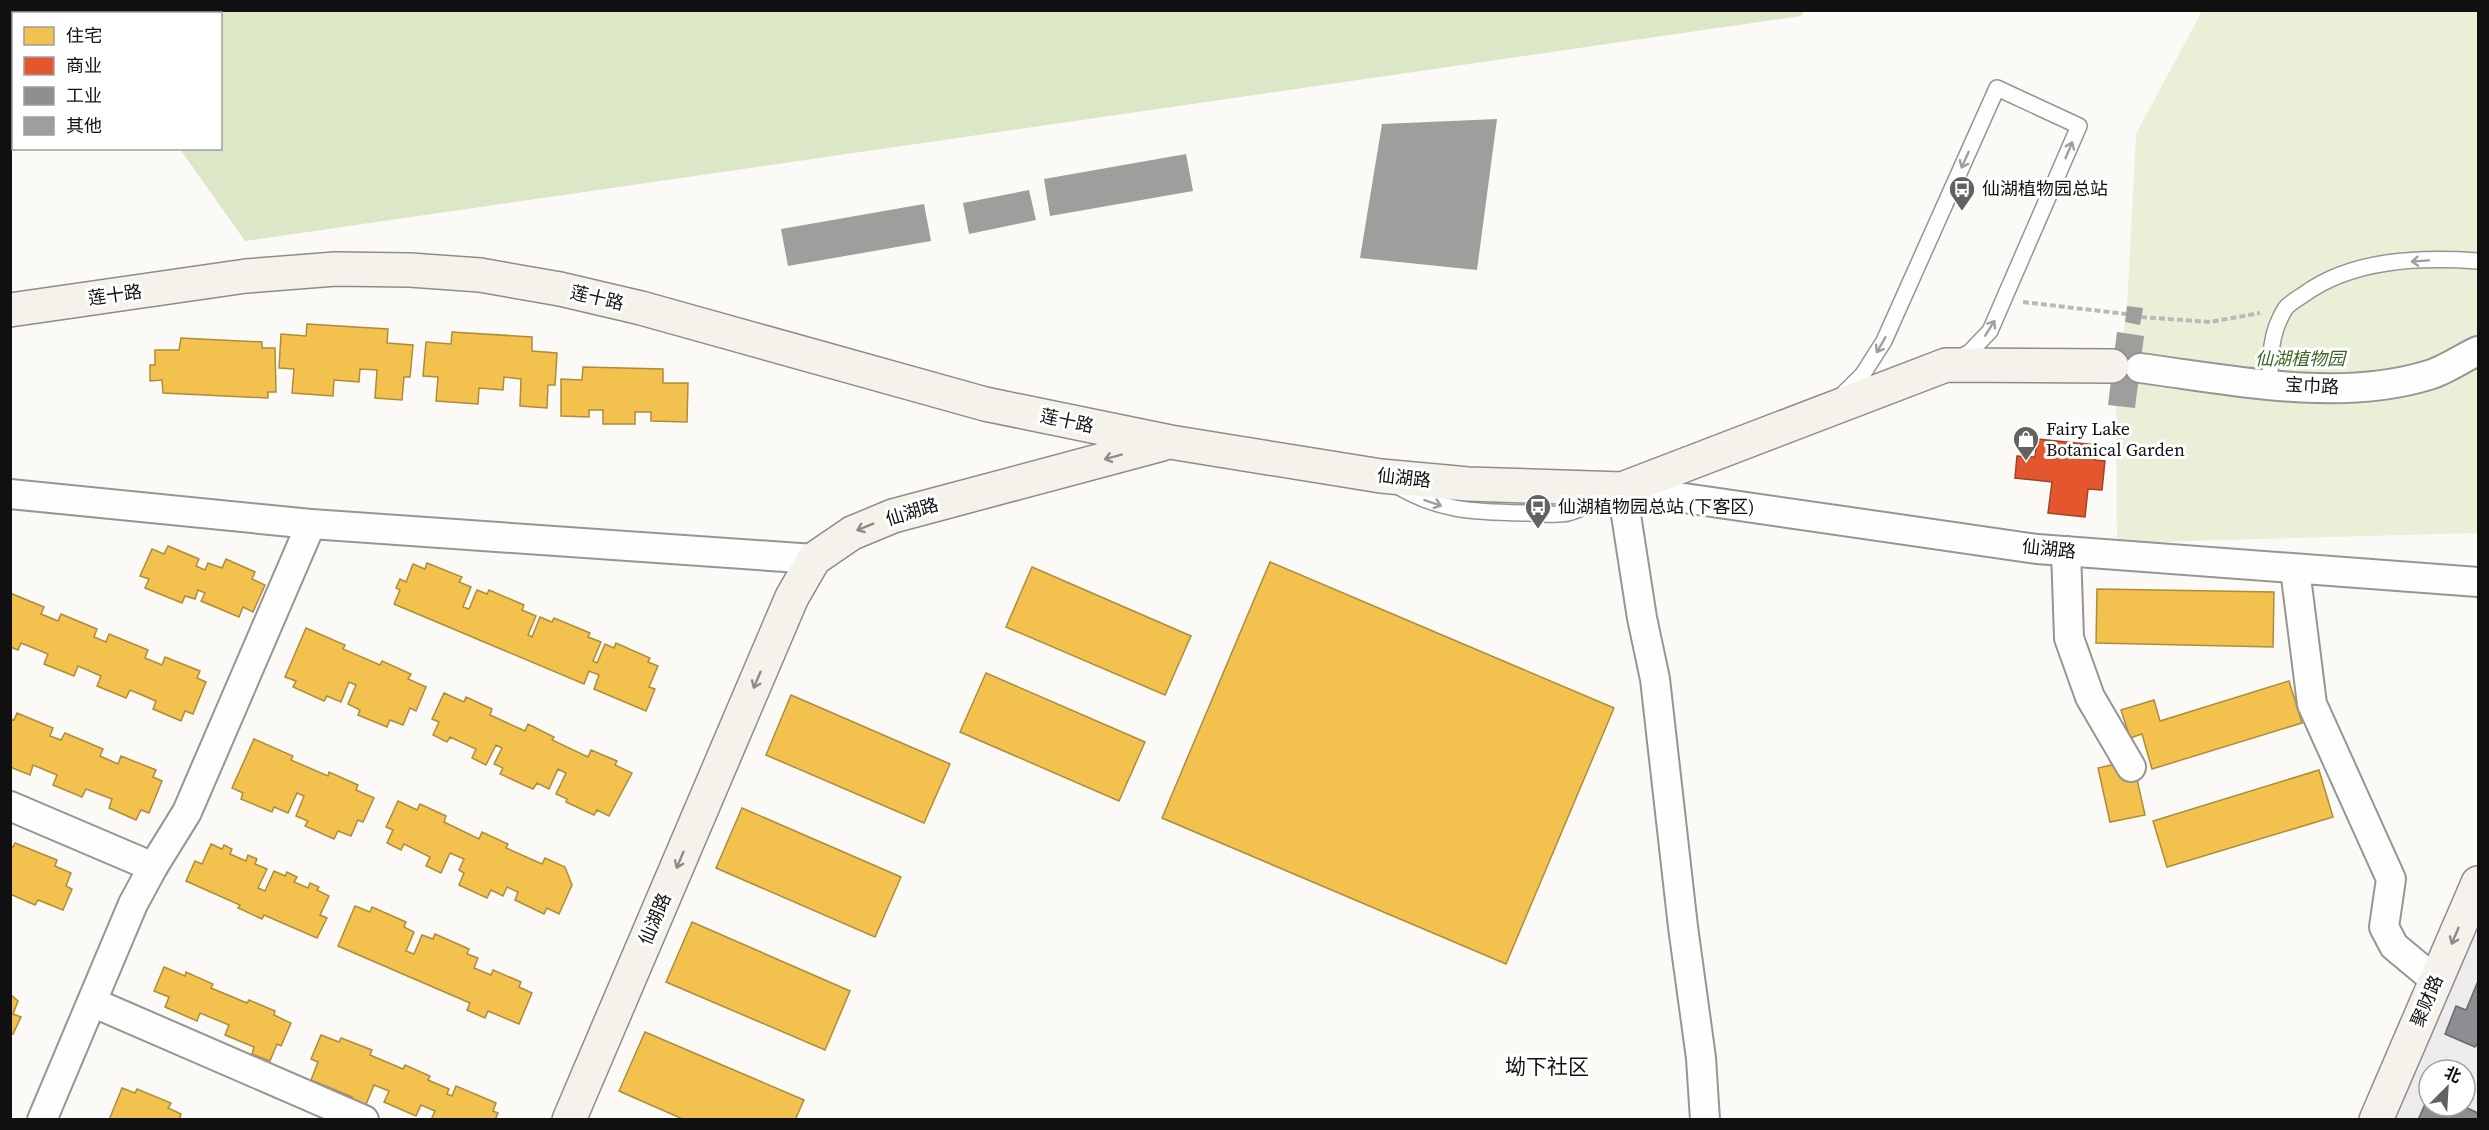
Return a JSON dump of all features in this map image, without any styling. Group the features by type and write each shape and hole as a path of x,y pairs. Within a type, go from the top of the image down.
{"street":[{"name":"莲十路","path":"10,310 246,276 335,269 410,270 480,275 560,289 641,308 985,404 1170,442"},
{"name":"宝巾路","path":"2126,367 2270,384 2358,389 2430,375 2478,351"},
{"name":"仙湖路","path":"1622,489 1946,365 2126,367"},
{"name":"仙湖路","path":"569,1119 792,597 814,559 852,533 893,516 1170,442 1381,477 1468,484 1622,489 2037,549 2478,582"},
{"path":"1622,489 1642,618 1655,679 1683,927 1701,1058 1705,1119"},
{"path":"10,494 311,524 814,559"},
{"path":"42,1119 133,904 187,812 311,524"},
{"path":"2066,551 2069,638 2090,697 2132,767"},
{"path":"2295,569 2312,704 2391,879 2384,927 2394,946 2436,981"},
{"path":"10,806 153,867"},
{"name":"聚财路","path":"2376,1119 2478,883"},
{"path":"92,1002 364,1119"}],"lane":[{"path":"1826,411 1863,374 1884,341 1997,88 2079,126 1990,331 1970,352 1946,365"},
{"path":"2270,384 2270,348 2285,308 2322,281 2351,271 2383,264 2448,259 2478,261"}],"path":[{"path":"2005,299 2126,314"},
{"path":"2141,317 2210,322 2285,308"}],"shaded area":[{"path":"2478,928 2478,1119 2395,1119 2417,1068 2417,1118 2477,1118 2477,1058 2422,1058"}],"green space":[{"path":"1804,11 1801,16 245,241 181,150 222,150 222,12 84,12"},
{"name":"仙湖植物园","path":"2202,11 2478,11 2478,533 2117,543 2116,406 2108,405 2117,332 2124,333 2127,306 2136,134"}],"building: 住宅":[{"path":"307,324 388,329 387,343 413,345 410,377 404,377 402,400 375,398 377,370 360,369 359,382 334,380 333,396 292,393 294,369 279,368 281,334 306,336"},
{"path":"452,332 532,337 532,351 557,353 555,385 548,385 547,408 520,406 521,379 504,377 503,390 479,388 478,404 436,401 438,377 423,376 426,342 451,344"},
{"path":"181,338 262,342 262,348 275,348 276,392 268,392 268,398 163,393 162,380 150,381 150,365 155,365 155,350 179,350"},
{"path":"583,367 663,369 663,383 688,383 687,422 651,421 651,412 635,412 635,424 603,424 603,410 589,410 589,417 561,416 561,379 582,380"},
{"path":"168,546 199,559 196,566 205,570 208,563 222,568 226,559 255,572 252,579 265,585 253,612 243,607 239,617 201,601 205,593 198,590 195,599 185,596 182,603 145,588 149,579 140,576 152,549 164,554"},
{"path":"1270,562 1614,708 1506,964 1162,818"},
{"path":"427,563 462,577 459,582 471,587 463,607 469,609 477,590 487,594 489,590 524,605 522,610 536,616 528,635 532,637 540,617 552,622 554,618 590,633 588,637 601,642 593,661 597,663 605,644 614,648 616,643 650,658 648,662 658,666 649,687 655,689 646,711 594,689 599,675 589,671 584,684 394,604 400,590 396,588 400,579 406,582 413,564 425,569"},
{"path":"1032,567 1191,636 1165,695 1006,627"},
{"path":"2097,589 2274,592 2273,647 2096,643"},
{"path":"10,593 44,607 41,614 58,621 61,614 97,629 94,637 106,642 109,634 148,650 145,658 162,665 165,657 200,671 197,678 206,682 193,714 185,711 181,721 153,709 156,701 130,690 126,698 97,686 101,676 78,666 74,676 44,664 48,654 21,643 18,650 10,647"},
{"path":"306,628 345,645 343,649 380,665 382,661 411,674 408,679 426,687 416,711 410,708 403,725 390,720 387,727 358,715 360,710 348,704 356,685 349,682 341,702 327,696 324,701 293,687 296,681 285,677"},
{"path":"986,673 1145,742 1119,801 960,732"},
{"path":"2289,681 2302,723 2152,769 2142,734 2130,738 2121,710 2154,700 2160,721"},
{"path":"444,693 464,702 466,697 492,709 490,715 525,731 528,724 554,737 552,740 588,757 591,750 617,761 615,765 632,773 609,816 597,810 594,815 566,802 567,799 556,794 566,773 558,769 549,789 537,783 533,789 500,774 503,768 494,764 502,748 496,745 486,765 472,758 476,749 450,737 447,742 433,735 439,722 432,719"},
{"path":"791,695 950,764 924,823 766,755"},
{"path":"17,713 53,728 50,736 61,740 65,733 103,749 100,756 118,764 121,756 156,770 153,777 162,781 149,813 141,810 136,820 109,808 112,799 86,789 82,797 53,785 57,775 33,765 30,775 10,767 10,719 14,720"},
{"path":"254,739 293,756 291,760 328,776 329,772 358,785 356,790 374,798 363,822 358,820 351,836 338,831 334,839 305,826 308,821 296,816 304,796 297,793 288,813 274,807 272,812 241,799 243,793 232,788"},
{"path":"2120,763 2124,781 2137,779 2145,815 2110,822 2098,768"},
{"path":"2319,770 2333,817 2167,867 2153,821"},
{"path":"398,801 417,810 420,804 446,816 444,822 479,839 482,832 508,844 506,848 542,864 545,858 565,867 572,885 559,914 547,908 544,914 515,900 518,892 507,887 503,896 491,890 487,898 459,885 464,873 459,870 464,859 450,853 441,873 426,866 430,857 404,844 401,850 387,843 393,830 386,827"},
{"path":"742,808 901,877 875,937 716,868"},
{"path":"15,843 57,860 55,866 71,873 66,886 72,889 63,910 38,900 35,905 10,894 10,846 13,847"},
{"path":"211,844 222,849 224,845 232,849 230,854 246,861 248,855 257,859 255,864 267,869 258,888 265,891 274,871 285,876 287,872 297,877 294,882 308,888 310,883 319,887 317,890 329,896 320,915 327,918 317,938 264,915 262,919 238,908 240,905 186,881 195,861 202,864"},
{"path":"355,906 370,912 372,907 406,922 404,927 414,932 406,951 414,954 422,935 433,939 435,934 469,949 467,954 478,958 474,968 491,975 493,970 521,982 519,987 532,993 519,1024 488,1011 485,1018 467,1010 470,1003 338,946"},
{"path":"692,922 850,991 825,1050 666,982"},
{"path":"164,967 185,976 186,972 213,984 211,988 247,1003 249,1000 275,1011 274,1015 291,1023 281,1046 277,1044 270,1061 252,1054 254,1047 225,1035 229,1025 200,1013 197,1021 165,1007 169,997 154,991"},
{"path":"10,994 18,1001 13,1014 21,1017 13,1034 10,1033"},
{"path":"645,1032 804,1100 795,1120 685,1120 619,1091"},
{"path":"321,1035 339,1042 341,1038 372,1050 370,1055 403,1069 405,1065 430,1076 428,1080 449,1089 447,1094 452,1096 456,1086 496,1103 493,1111 498,1113 495,1120 431,1120 435,1111 421,1105 416,1116 384,1102 389,1091 374,1085 365,1107 350,1101 352,1097 311,1080 318,1062 311,1059"},
{"path":"122,1088 135,1093 137,1089 171,1103 168,1108 181,1114 179,1120 109,1120"}],"building: 商业":[{"path":"2037,439 2096,445 2095,460 2105,461 2102,490 2088,489 2085,517 2048,513 2052,482 2015,478 2017,456 2035,457"}],"building: 工业":[{"path":"2478,981 2478,1043 2475,1047 2445,1034 2456,1006 2466,1010"},
{"path":"2478,1113 2478,1120 2418,1120 2419,1118 2477,1118"}],"building: 其他":[{"path":"1497,119 1477,270 1360,258 1382,124"},
{"path":"1186,154 1193,191 1050,216 1044,179"},
{"path":"1029,190 1036,220 969,234 963,203"},
{"path":"924,204 931,241 788,266 781,229"},
{"path":"2127,306 2143,308 2140,325 2125,322"},
{"path":"2117,332 2144,336 2135,408 2108,405"}],"place":[{"name":"仙湖植物园总站","path":"1962,212"},
{"name":"Fairy Lake Botanical Garden","path":"2026,462"},
{"name":"仙湖植物园总站 (下客区)","path":"1538,530"}],"district":[{"name":"坳下社区","path":"1547,1067"}]}
